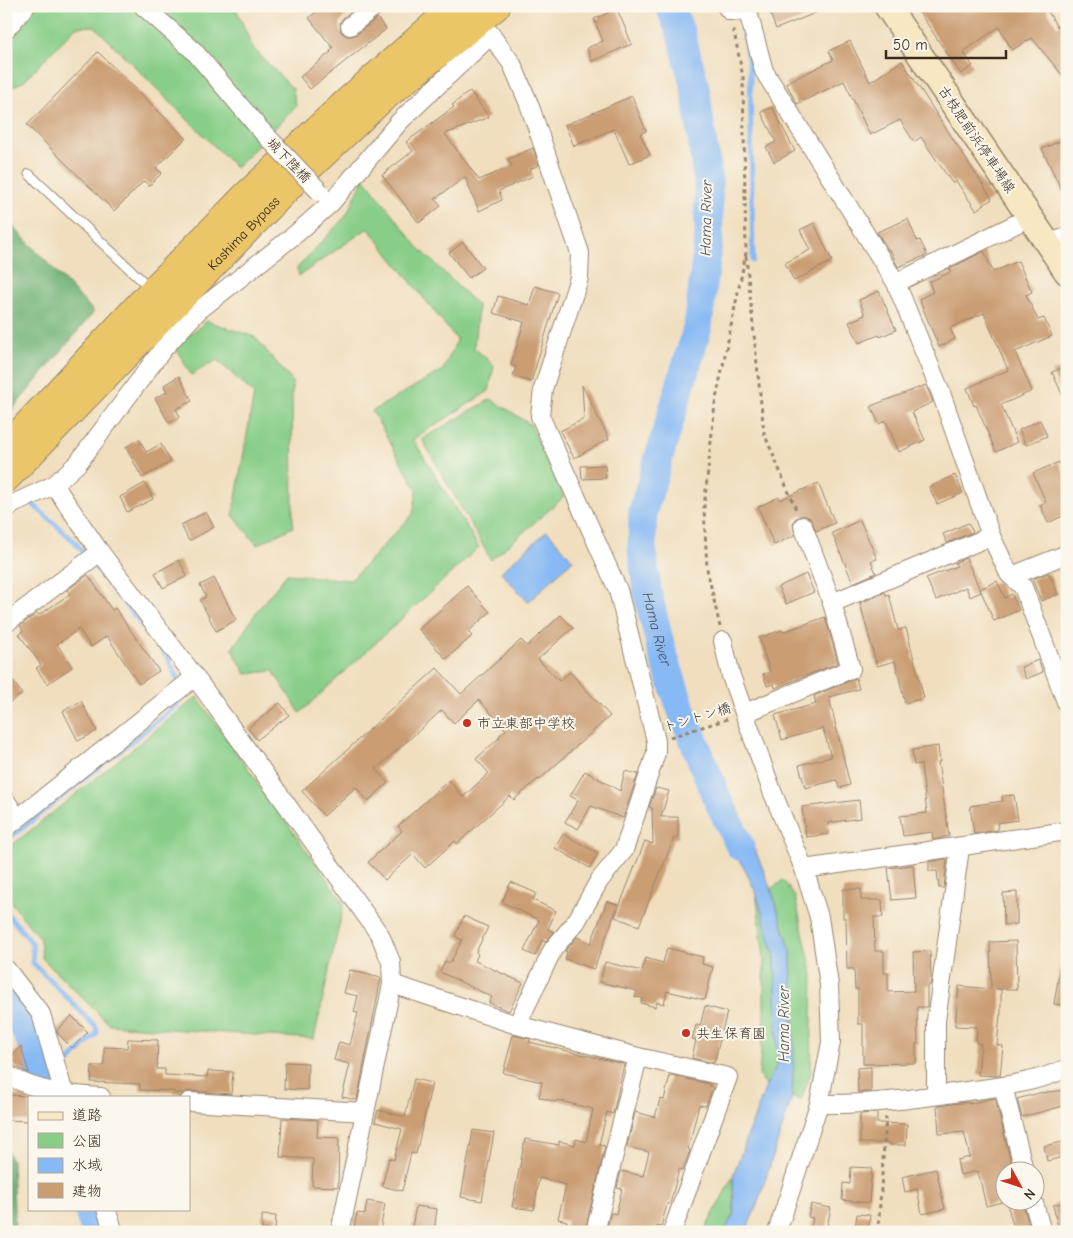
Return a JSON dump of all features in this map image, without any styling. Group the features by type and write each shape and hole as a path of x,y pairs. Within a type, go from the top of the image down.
{"highway":[{"name":"Kashima Bypass","path":"9,485 246,196 347,102 470,14"}],"main road":[{"name":"古枝肥前浜停車場線","path":"887,6 1030,217 1057,240 1067,272"}],"street":[{"path":"6,28 26,6"},
{"name":"城下陸橋","path":"144,6 194,52 258,127 326,197"},
{"path":"350,26 375,6"},
{"path":"728,9 748,12 764,71 896,283 941,393 991,536 1009,574 1023,587 1067,704"},
{"path":"9,485 54,485 78,463 162,348 198,311 297,233 326,197 400,121 470,14 512,64 529,104 580,253 579,278 543,389 540,416 618,590 656,741 656,752 624,850 599,881 576,922 553,949 517,1025"},
{"path":"896,283 1030,217"},
{"path":"54,485 100,552 185,685 380,935 391,962 392,984 340,1232"},
{"path":"746,713 851,669 832,603 803,526"},
{"path":"832,603 991,536"},
{"path":"6,623 100,552"},
{"path":"1012,576 1067,554"},
{"path":"723,641 732,676 772,791 804,869 819,917 829,985 831,1042 819,1104 776,1232"},
{"path":"6,801 12,823 185,685"},
{"path":"804,869 960,848 1067,831"},
{"path":"936,1095 936,1021 960,848"},
{"path":"6,969 41,1014 62,1085"},
{"path":"392,984 517,1025 638,1057 728,1077 672,1232"},
{"path":"595,1232 638,1057"},
{"path":"819,1104 853,1105 1003,1086 1041,1078 1067,1068"},
{"path":"6,1074 34,1087 62,1085 99,1096"},
{"path":"1003,1086 1022,1160"},
{"path":"190,1102 365,1112"},
{"path":"106,1210 114,1232"},
{"path":"1036,1210 1042,1232"}],"lane":[{"path":"29,174 162,300"}],"path":[{"path":"728,9 743,78 746,253 764,433 803,526"},
{"path":"723,641 707,569 704,508 715,404 746,253"},
{"name":"トントン橋","path":"656,741 746,713"},
{"path":"878,1232 887,1101"}],"green space":[{"path":"6,6 165,6 172,12 176,6 235,6 253,48 293,89 296,106 236,168 94,26 76,27 23,82 6,89"},
{"path":"364,178 417,246 478,306 474,348 494,365 489,391 413,439 479,547 300,713 273,671 246,674 232,649 257,611 287,574 351,580 413,514 417,490 372,411 443,370 457,340 368,228 299,276 297,268 346,216"},
{"path":"6,219 94,312 6,417"},
{"path":"207,321 255,337 292,381 293,527 257,545 233,515 254,394 217,360 191,375 175,346"},
{"path":"491,399 530,424 564,497 491,560 422,439"},
{"path":"197,697 344,903 314,1039 110,1025 42,958 40,939 6,896 6,850"},
{"path":"783,880 795,897 813,976 811,1072 801,1100 792,1097 794,1049 791,952 771,889"},
{"path":"756,892 775,957 778,1064 766,1086 759,1075 764,1018 764,959"},
{"path":"6,1148 12,1161 15,1232 6,1232"},
{"path":"733,1176 734,1213 724,1232 704,1232"}],"water":[{"path":"547,531 573,560 528,602 501,572"},
{"path":"737,806 771,889 791,952 794,1049 792,1097 756,1208 745,1232 724,1232 734,1213 733,1176 766,1086 778,1064 775,957 756,892 717,815"}],"building":[{"path":"323,6 358,6 343,18 340,23 341,32 347,36 357,34 377,18 386,29 310,89 300,77 331,52 333,48 309,18"},
{"path":"767,6 830,6 830,7 776,29"},
{"path":"915,6 1045,6 1057,27 1067,19 1067,81 1032,38 1012,50 999,27 963,52 973,66 961,74"},
{"path":"617,9 632,44 592,61 587,48 603,41 594,19"},
{"path":"850,41 870,82 902,61 992,199 976,210 956,181 952,183 921,137 914,142 900,120 870,135 844,81 797,104 786,83 833,60 829,51"},
{"path":"98,52 186,138 156,168 162,173 149,186 144,181 114,211 27,125"},
{"path":"470,91 489,117 445,134 479,180 512,166 508,159 533,148 539,165 530,169 533,176 499,191 502,200 479,211 465,177 435,199 441,206 419,223 382,175 413,151 406,142 454,107 452,105"},
{"path":"632,96 646,131 640,134 650,155 629,164 614,129 574,146 565,125"},
{"path":"772,107 795,151 774,162 766,147 776,142 761,112"},
{"path":"1067,138 1067,201 1042,149"},
{"path":"908,219 917,241 920,240 927,255 898,267 890,250 888,250 877,232"},
{"path":"814,223 832,261 794,281 785,263 810,250 800,230"},
{"path":"463,242 483,268 469,278 449,253"},
{"path":"984,251 993,272 1018,261 1032,292 1026,295 1038,320 1044,318 1052,336 1015,352 1032,391 1001,405 1017,442 996,452 967,388 1008,370 984,313 950,328 955,339 939,347 919,299 933,292 929,282 951,272 949,269"},
{"path":"535,286 558,293 531,382 513,376 516,367 511,365 524,322 493,313 498,296 529,305"},
{"path":"879,291 896,330 859,343 849,322 865,315 859,300"},
{"path":"1067,366 1067,405 1052,372"},
{"path":"179,376 192,401 176,409 180,417 169,423 155,398 167,392 164,385"},
{"path":"582,385 609,439 574,458 560,431 584,419"},
{"path":"926,385 933,402 912,412 925,440 899,452 886,421 879,424 871,406"},
{"path":"1040,420 1047,436 1026,445 1019,430"},
{"path":"139,439 146,452 161,444 171,462 142,478 126,447"},
{"path":"1059,462 1067,480 1067,514 1048,523 1040,505 1046,502 1033,473"},
{"path":"605,465 606,478 582,479 581,466"},
{"path":"955,475 963,493 937,504 929,487"},
{"path":"145,483 153,499 127,512 120,497"},
{"path":"818,483 835,523 816,531 810,518 800,516 795,519 793,524 795,535 774,545 758,507 779,497 780,500"},
{"path":"206,512 214,527 189,541 181,525"},
{"path":"860,520 877,559 871,561 876,573 853,583 832,533"},
{"path":"968,523 973,532 947,543 943,534"},
{"path":"966,558 981,592 970,597 966,587 936,600 926,578 957,566 955,563"},
{"path":"179,560 187,576 163,588 155,573"},
{"path":"1049,573 1058,594 1041,601 1032,579"},
{"path":"806,574 814,592 786,604 778,587"},
{"path":"88,575 112,610 115,608 159,671 139,684 107,636 91,647 79,629 57,644 72,667 47,684 36,668 41,665 19,634 23,631 20,626 37,613 39,615 70,594 67,590"},
{"path":"214,578 236,620 216,631 200,600 206,597 200,585"},
{"path":"997,581 1005,598 1012,594 1019,610 994,621 980,589"},
{"path":"467,586 490,612 468,632 472,636 446,659 419,629"},
{"path":"885,592 886,595 889,594 898,630 906,628 924,698 905,703 895,661 877,666 860,603"},
{"path":"561,615 573,628 538,659 559,681 570,672 610,716 539,780 514,800 510,796 457,844 455,841 425,868 413,854 385,880 368,862 402,831 398,826 449,780 463,797 489,773 476,759 506,730 479,700 454,723 442,710 376,769 388,783 368,801 356,787 324,816 302,791 437,668 461,694 521,640 527,646"},
{"path":"825,617 838,663 775,688 774,684 767,686 763,674 770,672 759,638 782,630 783,632"},
{"path":"1038,660 1043,672 1026,679 1021,667"},
{"path":"6,671 22,694 6,705"},
{"path":"856,678 859,689 829,697 850,785 839,788 837,780 805,788 799,765 831,757 823,728 782,740 775,715 816,704 814,696"},
{"path":"81,701 97,731 78,741 63,711"},
{"path":"280,703 289,715 257,740 248,728"},
{"path":"938,746 940,762 938,762 949,836 933,840 932,832 903,836 900,816 927,813 921,764 914,765 912,750"},
{"path":"585,771 620,791 625,771 638,774 623,818 591,806 578,829 565,822 578,800 570,796"},
{"path":"656,788 669,791 661,817 678,817 678,838 674,838 639,926 615,917 645,841 653,844 652,808 649,807"},
{"path":"1014,795 1018,820 997,823 998,830 974,834 970,806 1003,801 1002,796"},
{"path":"859,800 861,818 828,823 829,834 806,837 802,807"},
{"path":"563,834 598,853 590,868 555,848"},
{"path":"947,859 944,888 939,888 937,871 929,871 929,862"},
{"path":"913,865 916,898 892,900 888,868"},
{"path":"511,882 536,893 533,900 556,911 548,929 554,932 545,942 542,940 535,956 524,951 539,920 502,902"},
{"path":"843,889 861,889 861,900 882,900 883,917 874,917 875,951 884,951 884,973 888,973 888,992 914,991 913,952 930,951 931,980 930,985 927,985 927,1007 917,1007 918,1044 916,1044 916,1063 863,1064 863,1024 858,1024 858,989 855,989 854,969 847,969 846,918 843,918"},
{"path":"1017,892 1017,924 1004,925 1003,893"},
{"path":"607,901 618,905 594,969 565,959 567,952 565,951 577,937 591,943"},
{"path":"464,916 488,927 476,952 478,954 475,961 523,983 509,1011 489,1003 492,997 440,972 445,961 450,963 462,940 455,936"},
{"path":"1016,941 1017,989 1001,989 1001,1015 997,1045 1003,1046 1000,1076 978,1075 981,1044 976,1043 977,1027 955,1026 959,986 991,989 990,942"},
{"path":"667,948 703,957 702,964 713,967 705,1000 667,991 664,1004 657,1002 655,1007 641,1003 642,998 635,997 637,991 600,982 605,962 642,971 645,958 663,963"},
{"path":"1060,967 1067,967 1067,1006 1054,1004"},
{"path":"350,970 381,978 357,1100 342,1097 350,1064 334,1060 339,1042 350,1045 358,1013 354,1012 358,996 344,993"},
{"path":"705,1006 727,1012 714,1063 692,1058 696,1040 692,1039 696,1025 700,1026"},
{"path":"72,1016 88,1032 72,1048 58,1034 57,1030"},
{"path":"513,1035 530,1039 529,1042 624,1064 613,1114 607,1112 599,1145 605,1146 585,1232 565,1232 567,1221 558,1219 566,1185 539,1178 534,1210 512,1207 525,1139 559,1145 559,1141 575,1145 576,1139 586,1142 593,1109 539,1097 542,1082 503,1073"},
{"path":"128,1039 158,1040 157,1069 165,1069 165,1075 207,1077 208,1071 233,1072 231,1094 190,1091 174,1093 174,1091 140,1090 140,1084 91,1082 92,1066 104,1066 104,1047 127,1048"},
{"path":"21,1046 29,1073 16,1067 8,1060"},
{"path":"285,1062 308,1063 307,1090 284,1089"},
{"path":"871,1067 871,1092 858,1092 857,1068"},
{"path":"670,1075 709,1084 709,1086 713,1087 706,1106 699,1105 688,1149 690,1150 683,1170 679,1169 670,1204 667,1204 661,1227 657,1226 656,1232 606,1232 611,1213 616,1214 622,1189 617,1188 621,1171 643,1176 649,1152 627,1147 635,1112 655,1117 660,1099 664,1100"},
{"path":"414,1079 432,1083 416,1154 411,1153 402,1191 382,1186 389,1158 394,1160 402,1129 375,1122 378,1110 405,1117"},
{"path":"1067,1090 1067,1105 1022,1117 1017,1099 1039,1093"},
{"path":"6,1095 29,1096 28,1121 6,1120"},
{"path":"995,1098 1010,1160 996,1160 996,1204 986,1206 978,1171 960,1175 957,1160 970,1157 964,1132 939,1134 937,1106 968,1102 968,1104"},
{"path":"877,1113 877,1123 907,1124 906,1145 860,1143 860,1114"},
{"path":"282,1118 318,1120 317,1137 339,1138 338,1187 312,1186 313,1159 280,1157"},
{"path":"473,1130 494,1133 482,1201 461,1197"},
{"path":"1067,1141 1067,1156 1047,1161 1044,1146"},
{"path":"851,1167 872,1168 869,1203 842,1200 843,1183 850,1184"},
{"path":"936,1169 945,1209 922,1214 917,1189 905,1192 902,1177"},
{"path":"367,1201 385,1204 380,1231 354,1226 357,1213 365,1214"},
{"path":"1067,1202 1067,1232 1059,1232 1053,1205"},
{"path":"811,1204 831,1208 826,1232 810,1232 813,1218 808,1217"},
{"path":"416,1206 437,1209 434,1232 411,1232"},
{"path":"1009,1210 1025,1210 1031,1232 1015,1232"},
{"path":"857,1214 870,1215 869,1226 855,1229"},
{"path":"262,1215 276,1216 275,1230 262,1229"}],"waterway":[{"name":"Hama River","path":"670,6 681,34 695,87 708,182 709,235 698,326 643,511 642,548 647,591 661,648 680,706 716,796 740,846"},
{"path":"741,17 750,70 753,261"},
{"path":"28,500 74,541 168,658 179,686"},
{"path":"6,841 177,705 179,697"},
{"path":"6,912 32,943 33,963 96,1027 97,1033 62,1069"},
{"path":"6,1000 21,1021 30,1040 48,1096"},
{"path":"88,1210 96,1232"}],"place":[{"name":"市立東部中学校","path":"467,723"},
{"name":"共生保育園","path":"686,1033"}]}
